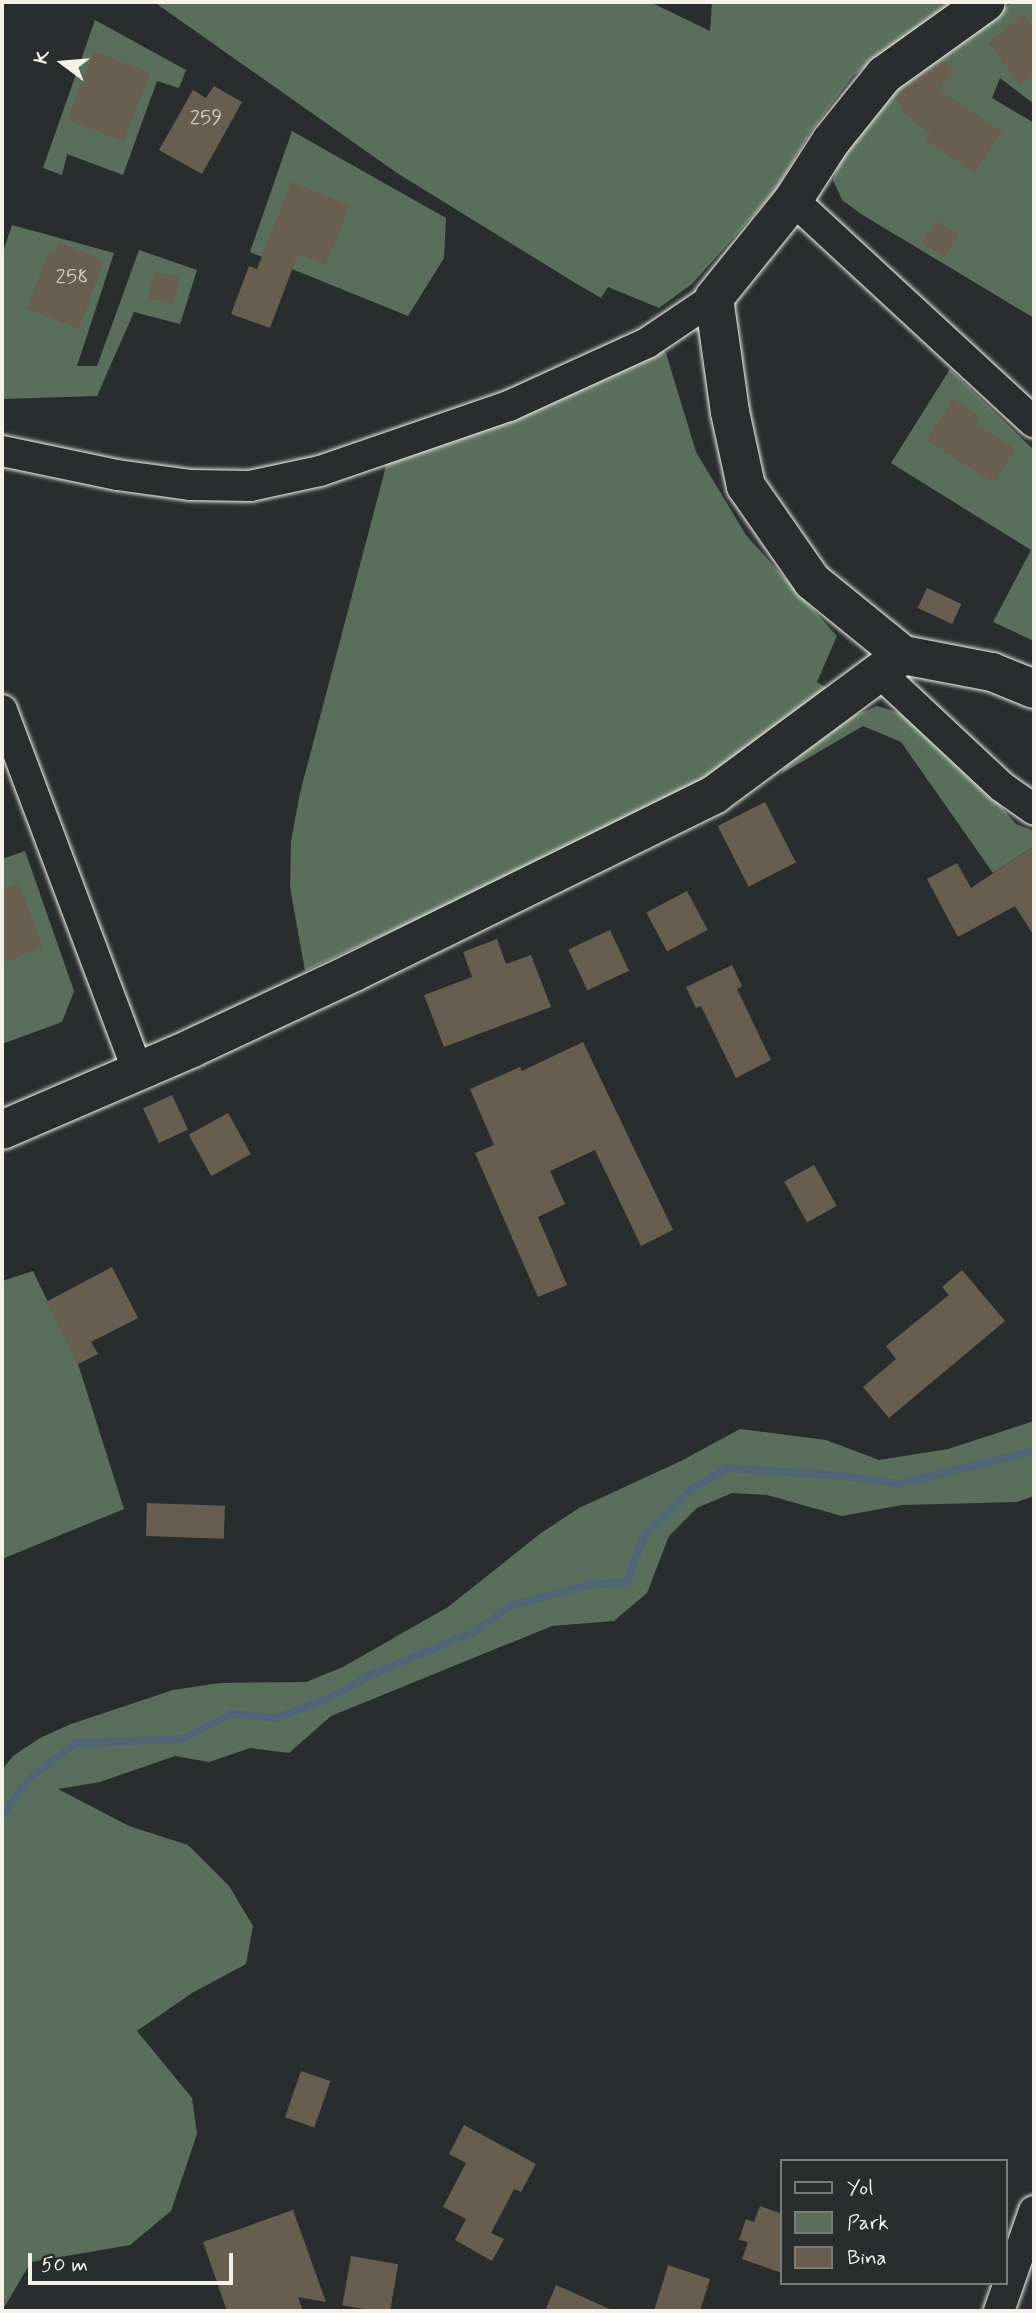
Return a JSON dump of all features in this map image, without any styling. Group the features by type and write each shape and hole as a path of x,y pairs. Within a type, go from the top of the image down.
{"street":[{"path":"2,451 117,475 191,485 250,486 320,471 509,406 647,343 714,298 793,200 831,141 884,75 986,2"},
{"path":"793,200 1034,422"},
{"path":"714,298 730,412 746,486 812,581 1002,787 1034,809"},
{"path":"2,1130 354,972 715,794 891,664 992,672 1034,689"},
{"path":"2,710 138,1071"},
{"path":"999,2311 1033,2219"}],"green space":[{"path":"154,2 650,2 710,31 712,2 965,2 893,45 853,76 811,131 776,190 692,284 659,308 608,287 601,298 572,281 397,173"},
{"path":"1013,2 1034,2 1034,104 1000,78 992,98 1034,123 1034,318 861,214 842,200 833,180 845,147 875,103"},
{"path":"95,20 186,70 179,88 157,81 123,175 67,154 62,175 43,168"},
{"path":"292,131 446,218 444,258 408,316 250,252"},
{"path":"12,225 114,253 77,366 97,366 139,250 197,270 180,324 134,312 97,396 2,399 2,255"},
{"path":"648,337 666,353 696,452 746,535 837,636 817,682 827,688 796,720 654,810 305,971 290,887 291,841 300,793 392,443"},
{"path":"950,369 1034,450 1034,641 993,622 1031,550 891,463"},
{"path":"877,706 907,715 964,763 1016,824 1034,831 1034,846 993,873 901,742 863,726 781,774 785,767 853,716"},
{"path":"25,851 74,991 62,1022 2,1044 2,859"},
{"path":"33,1271 78,1364 124,1509 2,1559 2,1281"},
{"path":"1034,1421 1034,1496 1017,1502 902,1505 842,1516 767,1495 732,1493 697,1508 669,1536 647,1593 614,1621 552,1626 331,1716 289,1753 250,1748 209,1762 175,1756 100,1782 58,1789 129,1826 188,1845 229,1886 253,1926 246,1964 192,1993 137,2031 192,2098 197,2134 171,2211 130,2245 31,2262 2,2311 2,1770 13,1756 40,1738 71,1724 173,1690 220,1683 306,1682 343,1667 448,1607 541,1533 579,1508 681,1461 740,1429 826,1440 879,1460 948,1449"}],"building":[{"path":"1024,14 1034,27 1034,75 1021,85 988,43"},
{"path":"94,51 150,73 123,142 67,120"},
{"path":"942,60 954,70 939,89 1002,132 974,173 926,140 930,134 901,111 903,107 894,100 903,89"},
{"path":"214,86 242,102 202,174 159,150 193,90 206,98"},
{"path":"291,182 350,205 326,265 298,254 270,328 231,314 249,266 257,269"},
{"path":"936,220 959,235 944,257 921,243"},
{"path":"58,242 104,260 79,329 27,309 49,251 54,253"},
{"path":"154,271 180,277 174,304 148,298"},
{"path":"953,399 980,416 975,423 1016,449 994,483 926,440"},
{"path":"927,588 961,604 952,624 918,608"},
{"path":"765,802 796,863 749,887 718,826"},
{"path":"1034,846 1034,936 1015,906 958,937 927,879 957,863 971,888"},
{"path":"19,883 43,948 2,963 2,889"},
{"path":"687,891 708,930 667,951 646,913"},
{"path":"610,930 629,971 587,990 568,949"},
{"path":"497,939 506,964 531,955 551,1007 444,1047 424,995 472,977 463,952"},
{"path":"732,965 742,986 737,989 771,1060 736,1078 701,1006 696,1008 686,987"},
{"path":"583,1042 673,1230 641,1246 595,1150 550,1171 565,1204 538,1217 567,1285 538,1297 475,1153 494,1145 470,1089 520,1067 522,1071"},
{"path":"172,1095 188,1129 159,1143 143,1109"},
{"path":"228,1113 251,1154 211,1176 189,1135"},
{"path":"814,1165 837,1206 807,1223 784,1181"},
{"path":"112,1267 138,1318 91,1342 98,1354 78,1364 46,1302"},
{"path":"962,1270 1005,1321 889,1418 863,1387 896,1359 886,1346 949,1295 942,1287"},
{"path":"147,1503 225,1506 224,1539 146,1536"},
{"path":"301,2071 330,2081 314,2127 285,2117"},
{"path":"464,2125 536,2164 521,2192 514,2189 491,2233 504,2239 492,2261 455,2240 466,2219 443,2207 466,2163 449,2154"},
{"path":"760,2206 780,2213 780,2272 742,2259 748,2242 739,2240 746,2219 754,2222"},
{"path":"293,2210 326,2302 298,2297 303,2311 227,2311 203,2242"},
{"path":"351,2256 398,2264 390,2311 342,2305"},
{"path":"668,2265 710,2279 700,2311 654,2311"},
{"path":"556,2285 614,2311 545,2311"}],"waterway":[{"path":"2,1816 29,1779 76,1743 183,1739 231,1714 276,1718 332,1697 368,1676 476,1631 510,1606 588,1585 627,1582 644,1536 692,1489 727,1468 845,1476 899,1484 1034,1451"}]}
